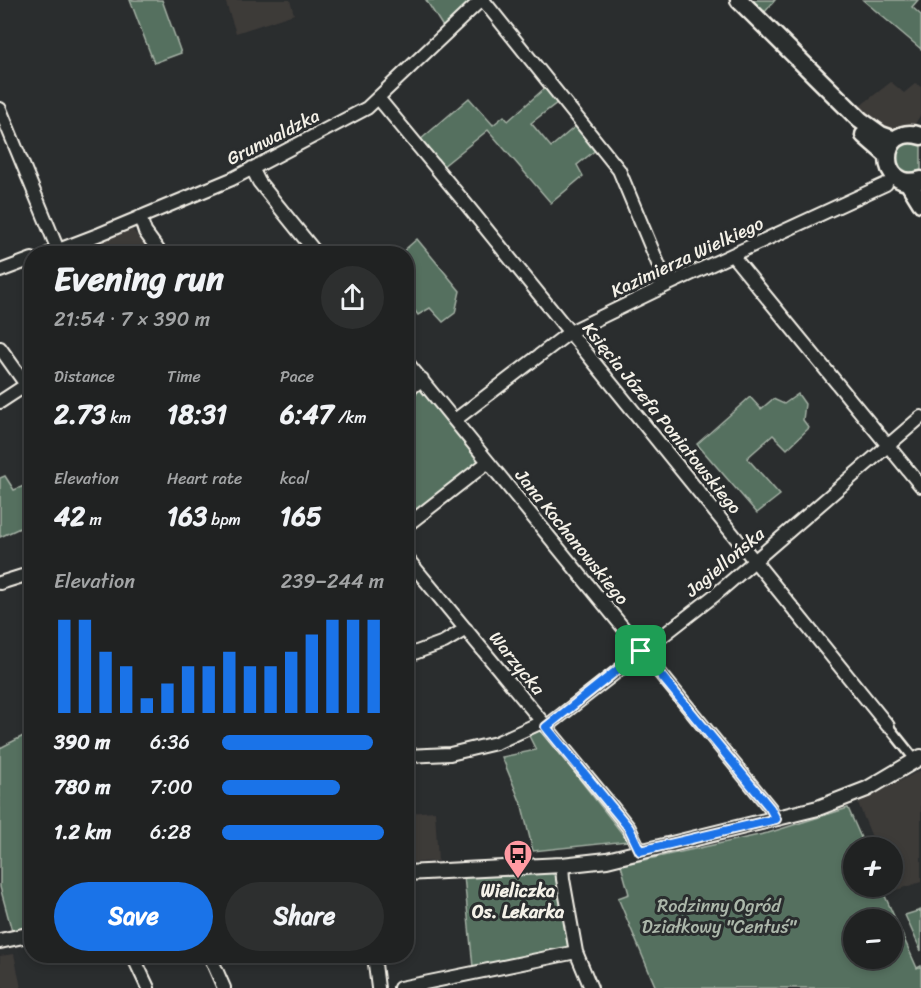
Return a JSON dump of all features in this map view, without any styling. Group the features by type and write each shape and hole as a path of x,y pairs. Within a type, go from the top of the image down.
{"main road":[{"path":"739,0 823,82 838,106 855,126 891,147"},
{"path":"919,132 907,134 891,147 888,162 895,176 915,181 921,203"}],"street":[{"name":"Grunwaldzka","path":"68,246 232,179 367,108 482,0"},
{"path":"482,0 619,170 667,285"},
{"name":"Księcia Józefa Poniatowskiego","path":"379,99 888,726 918,759"},
{"path":"0,109 51,246"},
{"path":"252,168 259,182 311,246"},
{"name":"Kazimierza Wielkiego","path":"455,420 570,332 886,184"},
{"path":"140,217 145,232 155,246"},
{"path":"732,255 921,486"},
{"path":"0,271 24,262"},
{"path":"0,348 24,382"},
{"name":"Jana Kochanowskiego","path":"414,370 770,808 776,819"},
{"path":"414,386 422,380"},
{"path":"0,402 24,391"},
{"name":"Jagiellońska","path":"414,756 450,754 496,743 544,724 715,595 921,417"},
{"path":"414,520 488,462"},
{"name":"Warzycka","path":"414,567 629,828 640,851"},
{"path":"0,583 24,575"},
{"path":"414,653 444,642 466,629"},
{"path":"414,873 562,865 596,861 776,819 846,798 884,780 918,759"},
{"path":"562,865 576,952 591,988"},
{"path":"0,941 24,936"},
{"path":"400,988 576,952"},
{"path":"136,963 148,988"},
{"path":"213,963 224,988"},
{"path":"375,963 378,988"}],"shaded area":[{"path":"225,0 290,0 294,14 236,33"},
{"path":"891,82 904,93 916,83 921,87 921,114 915,124 893,131 875,124 860,106"},
{"path":"132,229 145,246 87,246"},
{"path":"921,770 921,882 903,888 903,837 872,837 858,803"},
{"path":"435,811 438,861 414,863 414,812"},
{"path":"14,954 21,988 0,988 0,956"}],"green space":[{"path":"130,0 162,0 181,53 154,63"},
{"path":"426,0 475,0 445,30"},
{"path":"752,0 775,0 765,12"},
{"path":"863,0 918,0 912,7 921,15 921,49"},
{"path":"546,87 558,102 531,123 551,147 577,125 597,149 577,165 583,176 551,203 488,130 442,167 420,140 469,98 493,125 504,116 508,121"},
{"path":"912,142 921,145 921,170 909,173 900,167 896,157 901,147"},
{"path":"417,239 460,291 455,313 443,322 430,308 418,315 414,310 414,246 409,246"},
{"path":"421,389 479,458 478,465 414,515 414,395"},
{"path":"798,394 805,404 803,420 809,428 787,449 773,435 747,458 780,495 757,513 697,444 750,397 761,409 773,399 784,404"},
{"path":"5,476 14,490 24,486 24,526 0,537 0,478"},
{"path":"541,730 628,841 533,851 522,806 502,757 536,750 528,734"},
{"path":"24,736 24,928 12,931 0,887 0,748"},
{"name":"Rodzinny Ogród Działkowy \"Centuś\"","path":"848,808 861,837 843,837 843,897 885,897 891,909 843,909 843,969 903,969 903,936 917,968 921,966 921,988 656,988 618,898 629,894 621,865 768,833"},
{"path":"547,870 558,878 570,938 567,948 473,967 464,876 511,876"},
{"path":"921,910 921,951 905,915"}],"place":[{"name":"Wieliczka Os. Lekarka","path":"518,880"}],"route":[{"path":"641,651 770,808 776,819 640,851 629,828 546,727 641,651"}]}
